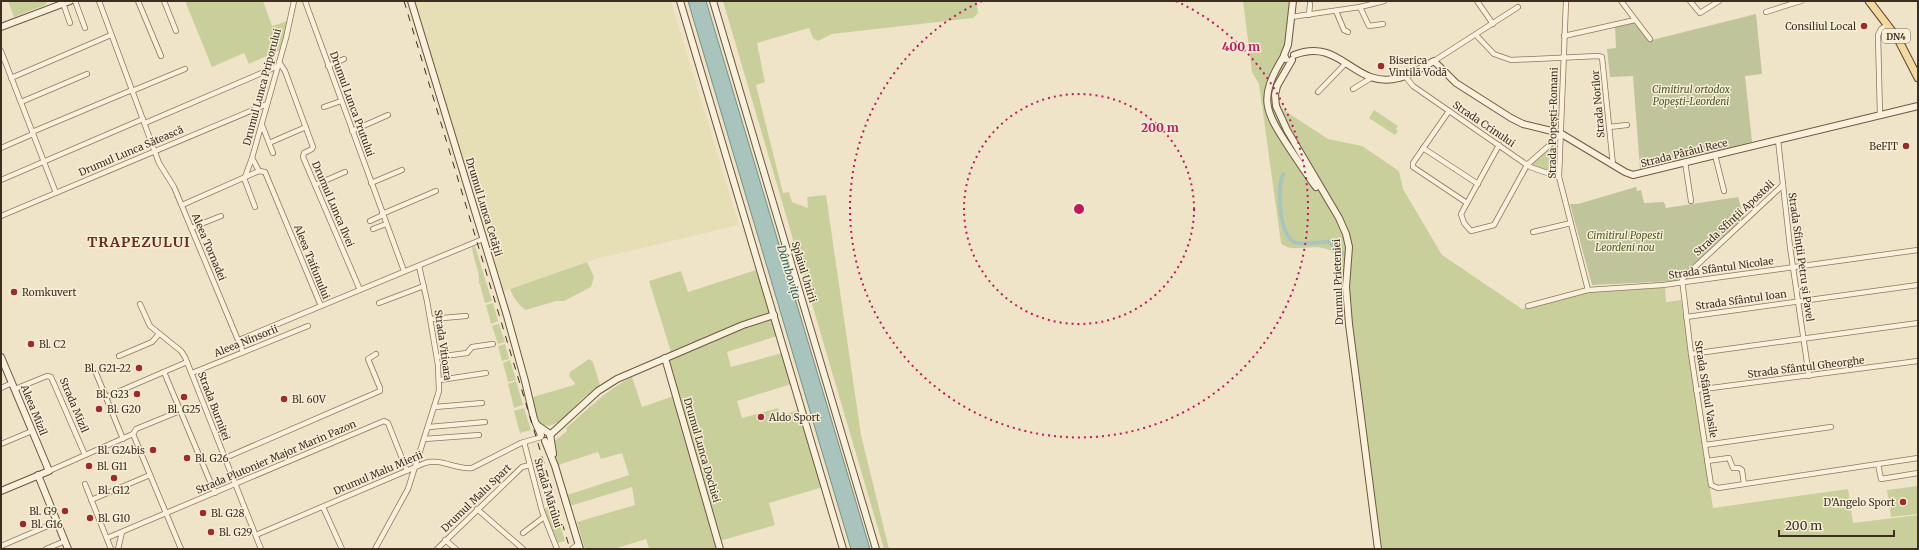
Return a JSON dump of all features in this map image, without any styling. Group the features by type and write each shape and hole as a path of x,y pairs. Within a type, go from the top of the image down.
{"main road":[{"name":"DN4","path":"1869,1 1888,24 1901,44 1918,78"}],"street":[{"path":"1,27 35,14 52,4 70,1"},
{"path":"75,1 85,28"},
{"name":"Aleea Tornadei","path":"99,1 155,151 182,205 243,352"},
{"path":"138,1 161,56"},
{"path":"164,1 176,31"},
{"name":"Drumul Lunca Priporului","path":"245,178 279,64 294,1"},
{"name":"Drumul Lunca Prutului","path":"305,1 404,272"},
{"name":"Drumul Lunca Cetății","path":"411,1 519,360 534,419 546,436 579,547"},
{"path":"680,1 843,549"},
{"name":"Splaiul Unirii","path":"713,1 876,549"},
{"path":"1290,55 1288,44 1293,1"},
{"path":"1291,17 1360,7 1384,1"},
{"path":"1477,1 1493,24"},
{"name":"Strada Popești-Romani","path":"1566,1 1562,58 1560,177 1588,290"},
{"path":"1621,1 1650,39"},
{"path":"1690,1 1700,13 1719,1"},
{"path":"1766,12 1801,1"},
{"path":"63,3 70,23"},
{"path":"1309,15 1310,4"},
{"path":"1360,7 1369,26 1383,24"},
{"path":"1329,201 1311,180 1270,117 1268,93 1271,80 1279,64 1290,55 1309,50 1321,50 1331,54 1371,78 1390,80 1405,76 1434,60 1476,35 1518,7"},
{"path":"1336,11 1344,30 1348,32"},
{"path":"1564,36 1635,20"},
{"path":"1880,115 1878,35 1880,31 1888,24"},
{"path":"11,78 111,35"},
{"path":"1476,35 1494,54 1504,59 1517,60 1562,58"},
{"path":"1,51 56,193"},
{"name":"Drumul Prieteniei","path":"1290,55 1276,89 1276,106 1290,136 1343,225 1349,243 1346,287 1349,324 1378,549"},
{"name":"Strada Norilor","path":"1562,58 1602,57 1613,165"},
{"path":"328,66 344,59"},
{"name":"Strada Pârâul Rece","path":"1434,60 1456,83 1511,118 1523,124 1560,132 1613,165 1627,173 1634,175 1918,106"},
{"path":"1318,92 1346,63"},
{"path":"1,180 279,64"},
{"name":"Drumul Lunca Ilvei","path":"279,64 286,74 313,147 304,152 303,157 360,290"},
{"path":"1,148 132,90 185,69"},
{"path":"20,102 87,74"},
{"name":"Strada Crinului","path":"1405,76 1413,86 1527,165 1536,170 1560,177"},
{"path":"1353,89 1371,78"},
{"path":"324,107 341,101"},
{"name":"Drumul Lunca Sătească","path":"1,216 267,104"},
{"path":"1448,111 1413,165 1414,168 1467,202"},
{"path":"352,132 388,115"},
{"path":"262,125 273,153"},
{"path":"1609,127 1627,125"},
{"path":"269,143 306,128"},
{"path":"1499,145 1461,214 1462,220 1472,231 1494,225 1527,165 1552,142 1560,132"},
{"name":"Strada Sfinții Petru și Pavel","path":"1778,140 1793,267 1809,376"},
{"path":"1423,148 1478,184"},
{"path":"1715,155 1724,192"},
{"name":"Aleea Taifunului","path":"238,340 321,306 266,174 264,171 259,171 252,158"},
{"path":"1685,162 1691,201"},
{"path":"371,183 402,170"},
{"path":"182,205 259,171"},
{"path":"315,185 345,172"},
{"path":"245,178 255,207"},
{"name":"Strada Sfinții Apostoli","path":"1681,282 1685,275 1783,185"},
{"path":"370,221 436,191"},
{"path":"191,228 221,216"},
{"path":"1533,232 1571,223"},
{"path":"373,229 386,224"},
{"path":"321,306 483,239"},
{"name":"Strada Sfântul Nicolae","path":"1528,306 1588,290 1681,282 1918,250"},
{"name":"Strada Vitioara","path":"375,549 408,489 435,407 440,380 431,320 419,266"},
{"name":"Strada Sfântul Vasile","path":"1681,282 1705,445 1831,427"},
{"name":"Strada Sfântul Ioan","path":"1686,317 1918,285"},
{"path":"379,303 424,286"},
{"name":"Strada Burniței","path":"140,304 148,324 181,351 187,362 261,549"},
{"path":"546,436 605,386 632,371 750,322 774,315"},
{"path":"431,320 466,316"},
{"path":"1691,354 1918,323"},
{"name":"Aleea Ninsorii","path":"192,374 308,326"},
{"path":"119,356 152,342 159,334"},
{"path":"437,357 467,354 472,347 493,344"},
{"path":"225,458 380,391 368,359 376,354"},
{"name":"Aleea Mizil","path":"1,357 48,471"},
{"name":"Drumul Lunca Dochiei","path":"665,358 720,549"},
{"name":"Strada Sfântul Gheorghe","path":"1696,390 1918,361"},
{"path":"106,397 187,362"},
{"path":"164,372 215,493"},
{"path":"96,373 123,439"},
{"path":"440,380 486,373"},
{"name":"Strada Mizil","path":"13,386 47,376 51,377 85,455"},
{"path":"1,388 13,386"},
{"path":"435,407 482,403"},
{"path":"1,491 123,439 133,434 136,429 180,411"},
{"name":"Strada Plutonier Major Marin Pazon","path":"107,538 384,421 388,423 408,471"},
{"path":"428,427 485,422"},
{"path":"1,444 32,431"},
{"path":"133,434 181,549"},
{"path":"424,439 479,435"},
{"name":"Drumul Malu Mierii","path":"256,536 429,462 437,461 465,468 472,468 524,442 546,436"},
{"name":"Strada Mărului","path":"524,442 544,517 557,549"},
{"path":"1705,445 1710,483 1713,487 1744,484 1918,458"},
{"path":"1707,461 1729,458 1733,468 1739,468 1742,470 1744,484"},
{"path":"1878,464 1881,479 1918,474"},
{"name":"Drumul Malu Spart","path":"437,549 522,467 530,466"},
{"path":"91,500 150,475"},
{"path":"38,476 68,549"},
{"path":"85,484 111,549"},
{"path":"323,507 342,549"},
{"path":"477,509 523,549"},
{"path":"523,533 544,517"},
{"path":"1,546 57,522"},
{"path":"118,549 122,532"},
{"path":"445,540 456,549"},
{"path":"46,549 65,541"},
{"path":"572,549 579,547"}],"shaded area":[{"path":"414,1 671,1 739,225 595,259 503,291"}],"green space":[{"path":"8,1 48,1 45,5 14,17"},
{"path":"185,1 263,1 272,26 288,21 280,50 249,64 244,53 212,67"},
{"path":"723,1 976,1 978,13 973,18 832,34 818,41 813,38 809,28 757,43 765,82 756,85 783,193 789,192 792,202 808,208 807,197 826,195 861,435 889,549 884,549"},
{"path":"1243,1 1292,1 1288,41 1282,55 1278,59 1282,64 1295,59 1280,90 1279,100 1282,109 1328,139 1362,146 1399,171 1403,189 1442,255 1522,309 1591,291 1665,286 1666,302 1681,300 1713,508 1848,489 1853,523 1918,515 1918,549 1374,549 1355,394 1335,254 1322,248 1292,248 1286,247 1281,243 1259,84 1252,72"},
{"name":"Cimitirul ortodox Popești-Leordeni","path":"1756,14 1762,74 1745,76 1752,142 1640,169 1633,76 1610,77 1607,49 1616,48 1615,26 1634,22 1648,41"},
{"path":"1374,110 1398,126 1396,129 1398,131 1395,135 1369,118"},
{"path":"1557,142 1556,173 1533,166 1533,163"},
{"name":"Cimitirul Popesti Leordeni nou","path":"1636,187 1637,191 1641,190 1644,203 1664,202 1666,208 1738,197 1744,218 1676,281 1592,285 1570,204 1578,204"},
{"path":"475,246 486,282 479,284 472,247"},
{"path":"587,262 594,277 591,287 564,301 556,301 526,310 516,301 510,289"},
{"path":"756,270 777,336 727,352 731,367 782,353 791,384 737,401 742,418 778,408 780,415 771,418 799,410 823,487 769,503 775,525 716,542 718,549 646,549 649,548 646,539 614,549 585,549 577,522 635,505 632,487 570,506 567,495 629,475 622,453 601,459 598,452 558,465 553,442 567,431 566,428 597,401 632,377 642,407 679,394 670,363 670,349 649,281 681,271 688,292"},
{"path":"486,282 492,301 485,303 480,284"},
{"path":"493,303 498,321 491,324 486,305"},
{"path":"499,324 505,342 498,344 492,326"},
{"path":"505,344 509,359 502,361 498,346"},
{"path":"589,359 593,362 600,385 582,399 561,421 549,426 541,424 534,411 533,397 574,385 575,383 569,376 570,372"},
{"path":"510,360 516,380 508,382 503,363"},
{"path":"516,381 523,405 514,408 508,384"},
{"path":"524,408 531,430 520,433 514,411"},
{"name":"D'Angelo Sport","path":"1918,486 1918,514 1891,517 1887,490"},
{"path":"554,506 565,541 557,543 544,509"}],"water":[{"path":"688,1 706,1 870,549 851,549"}],"waterway":[{"path":"1283,174 1280,190 1281,211 1282,221 1289,237 1297,243 1329,242 1343,254"}],"railway":[{"path":"404,1 570,549"}],"place":[{"name":"Consiliul Local","path":"1864,26"},
{"name":"Biserica Vintilă Vodă","path":"1381,66"},
{"name":"BeFIT","path":"1906,146"},
{"name":"Romkuvert","path":"14,292"},
{"name":"Bl. C2","path":"31,344"},
{"name":"Bl. G21-22","path":"139,368"},
{"name":"Bl. G23","path":"137,394"},
{"name":"Bl. G25","path":"184,397"},
{"name":"Bl. 60V","path":"284,399"},
{"name":"Bl. G20","path":"99,409"},
{"name":"Aldo Sport","path":"761,417"},
{"name":"Bl. G24bis","path":"153,450"},
{"name":"Bl. G26","path":"187,458"},
{"name":"Bl. G11","path":"89,466"},
{"name":"Bl. G12","path":"114,478"},
{"name":"D'Angelo Sport","path":"1903,502"},
{"name":"Bl. G9","path":"65,511"},
{"name":"Bl. G28","path":"203,513"},
{"name":"Bl. G10","path":"90,518"},
{"name":"Bl. G16","path":"23,524"},
{"name":"Bl. G29","path":"211,532"}],"district":[{"name":"TRAPEZULUI","path":"139,242"}],"water label":[{"name":"Dâmbovița","path":"789,272"}]}
